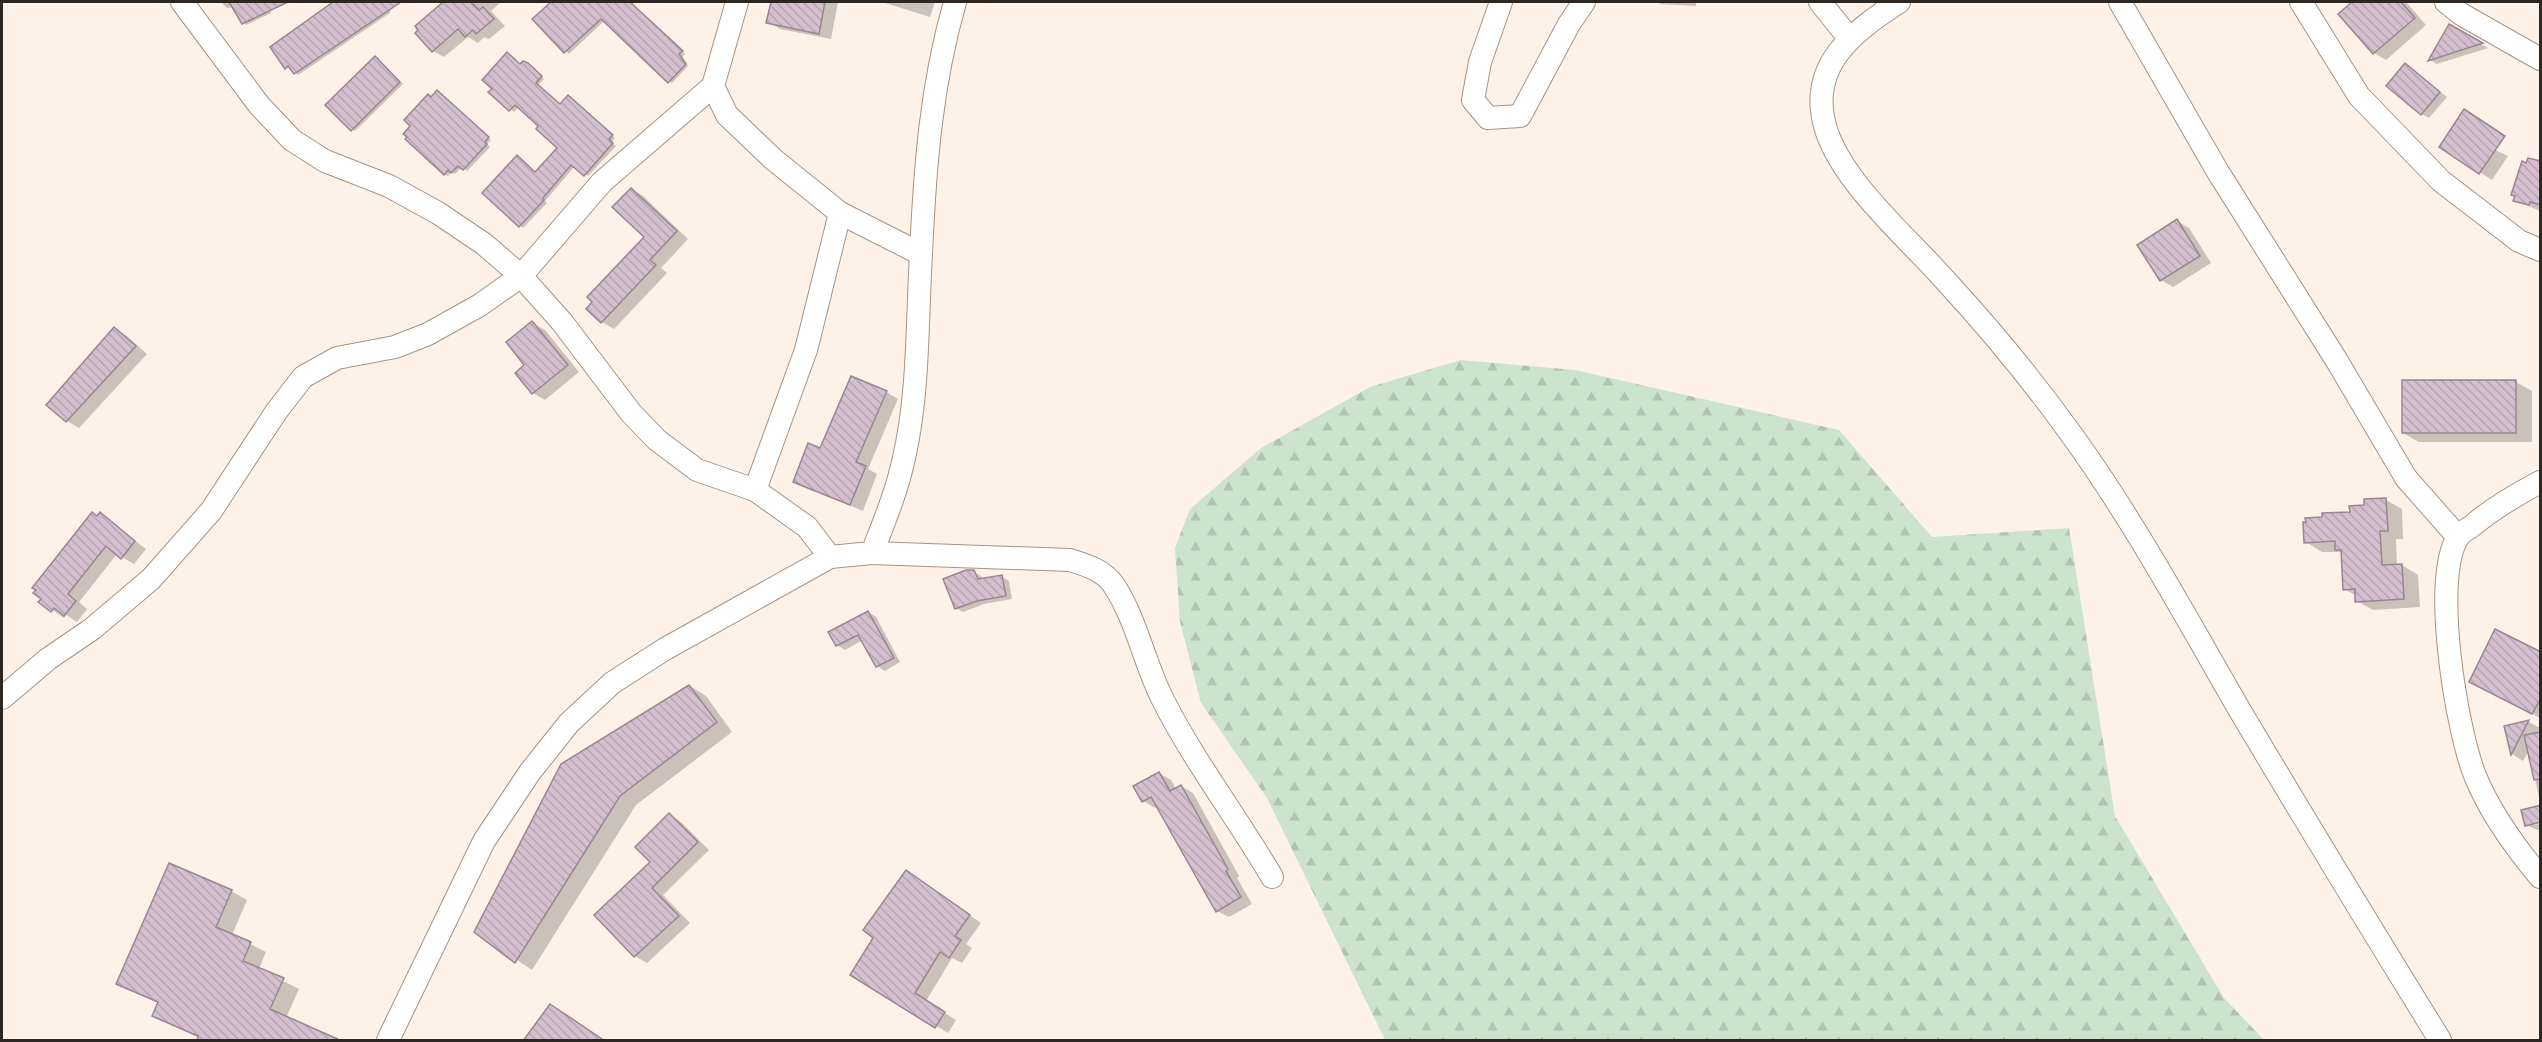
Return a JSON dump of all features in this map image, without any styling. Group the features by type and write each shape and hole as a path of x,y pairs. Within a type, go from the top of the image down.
{"street":[{"path":"182,2 259,105 292,140 325,161 389,186 438,213 484,244 521,276 562,321 630,413 657,440 697,470 755,490 807,527 830,557"},
{"path":"2,698 151,579 211,512 276,412 303,377 337,358 395,347 428,334 480,305 521,276 602,182 713,86 737,2"},
{"path":"872,553 888,512 904,458 917,353 921,254 935,86 955,2"},
{"path":"1501,2 1480,62 1473,100 1488,118 1520,116 1569,24 1584,2"},
{"path":"1820,2 1849,38"},
{"path":"1899,2 1849,38 1823,76 1820,105 1825,128 1836,154 1894,229 1942,276 2012,354 2075,440 2130,522 2313,835 2440,1041"},
{"path":"2120,2 2218,172 2337,361 2406,478 2458,537"},
{"path":"2301,2 2359,96 2441,181 2519,241 2541,250"},
{"path":"2446,2 2461,14 2541,59"},
{"path":"713,86 727,115 773,159 840,213 921,254"},
{"path":"755,490 806,350 840,213"},
{"path":"2541,482 2493,508 2458,537 2449,562 2448,637 2453,689 2464,742 2483,794 2517,849 2541,877"},
{"path":"388,1041 484,841 530,772 569,723 612,683 665,649 830,557 872,553 1070,560 1088,565 1102,573 1113,584 1128,614 1162,698 1272,877"}],"green space":[{"path":"1461,360 1575,370 1839,430 1932,537 2069,528 2115,816 2224,998 2264,1040 1385,1040 1267,798 1201,703 1180,622 1175,548 1190,509 1261,448 1370,387"}],"building":[{"path":"229,2 288,2 242,24"},
{"path":"333,2 401,2 294,74 288,66 285,69 270,47"},
{"path":"443,2 471,2 479,10 483,7 494,19 476,34 473,30 465,37 458,29 432,52 415,33 418,30 415,26"},
{"path":"551,2 630,2 683,51 679,54 686,64 668,83 601,19 564,53 532,19"},
{"path":"771,2 825,2 819,34 766,23"},
{"path":"2352,2 2401,2 2415,18 2373,54 2338,14"},
{"path":"2449,24 2483,43 2428,61"},
{"path":"507,52 520,64 523,61 528,63 542,76 536,83 560,104 568,95 613,135 609,139 613,143 584,176 571,165 543,198 544,200 519,227 482,193 517,155 535,172 557,148 515,105 509,111 488,92 492,89 482,80"},
{"path":"375,56 400,82 351,131 325,105"},
{"path":"2405,63 2440,92 2421,115 2386,86"},
{"path":"437,90 489,137 485,142 487,144 463,170 458,166 451,173 448,170 444,175 405,139 407,137 403,134 410,126 404,120 428,94 431,97"},
{"path":"2464,109 2505,136 2479,174 2439,147"},
{"path":"2528,158 2541,161 2541,205 2513,201 2515,196 2511,195 2522,161 2526,163"},
{"path":"631,188 677,231 650,260 656,265 601,323 586,309 592,302 587,297 644,237 612,207"},
{"path":"2177,219 2200,256 2160,281 2137,245"},
{"path":"532,321 568,365 532,394 515,373 524,365 506,342"},
{"path":"114,327 136,346 66,422 46,405"},
{"path":"851,376 887,391 856,462 866,466 850,505 793,482 808,443 820,448"},
{"path":"2402,380 2516,380 2516,433 2402,433"},
{"path":"2386,498 2388,531 2380,531 2382,565 2402,564 2404,599 2355,602 2355,589 2343,590 2341,550 2335,550 2335,541 2304,543 2303,522 2306,522 2305,518 2322,517 2322,513 2350,512 2349,506 2364,505 2364,499"},
{"path":"92,512 97,516 100,512 135,541 121,559 106,546 68,594 76,601 64,616 54,608 51,612 38,602 41,599 33,593 36,590 32,588"},
{"path":"966,570 974,570 978,579 1002,575 1006,596 977,601 955,609 943,579"},
{"path":"868,611 894,658 876,667 858,635 836,646 828,632"},
{"path":"2495,629 2541,652 2541,698 2532,714 2469,682"},
{"path":"689,685 717,722 620,796 515,963 474,932 561,764"},
{"path":"2529,720 2511,755 2504,726"},
{"path":"2541,732 2541,779 2534,780 2524,735"},
{"path":"1159,772 1170,791 1181,785 1241,897 1216,912 1151,797 1142,802 1133,786"},
{"path":"2541,805 2541,822 2525,826 2521,810"},
{"path":"669,813 698,842 652,888 679,916 634,957 594,915 650,862 635,847"},
{"path":"169,863 232,890 216,927 251,942 243,961 284,978 270,1009 342,1041 197,1041 198,1036 152,1016 158,1002 116,984"},
{"path":"906,870 970,915 955,936 961,940 949,958 940,952 915,993 945,1012 935,1028 850,975 873,938 863,930"},
{"path":"550,1004 605,1041 523,1041"}]}
